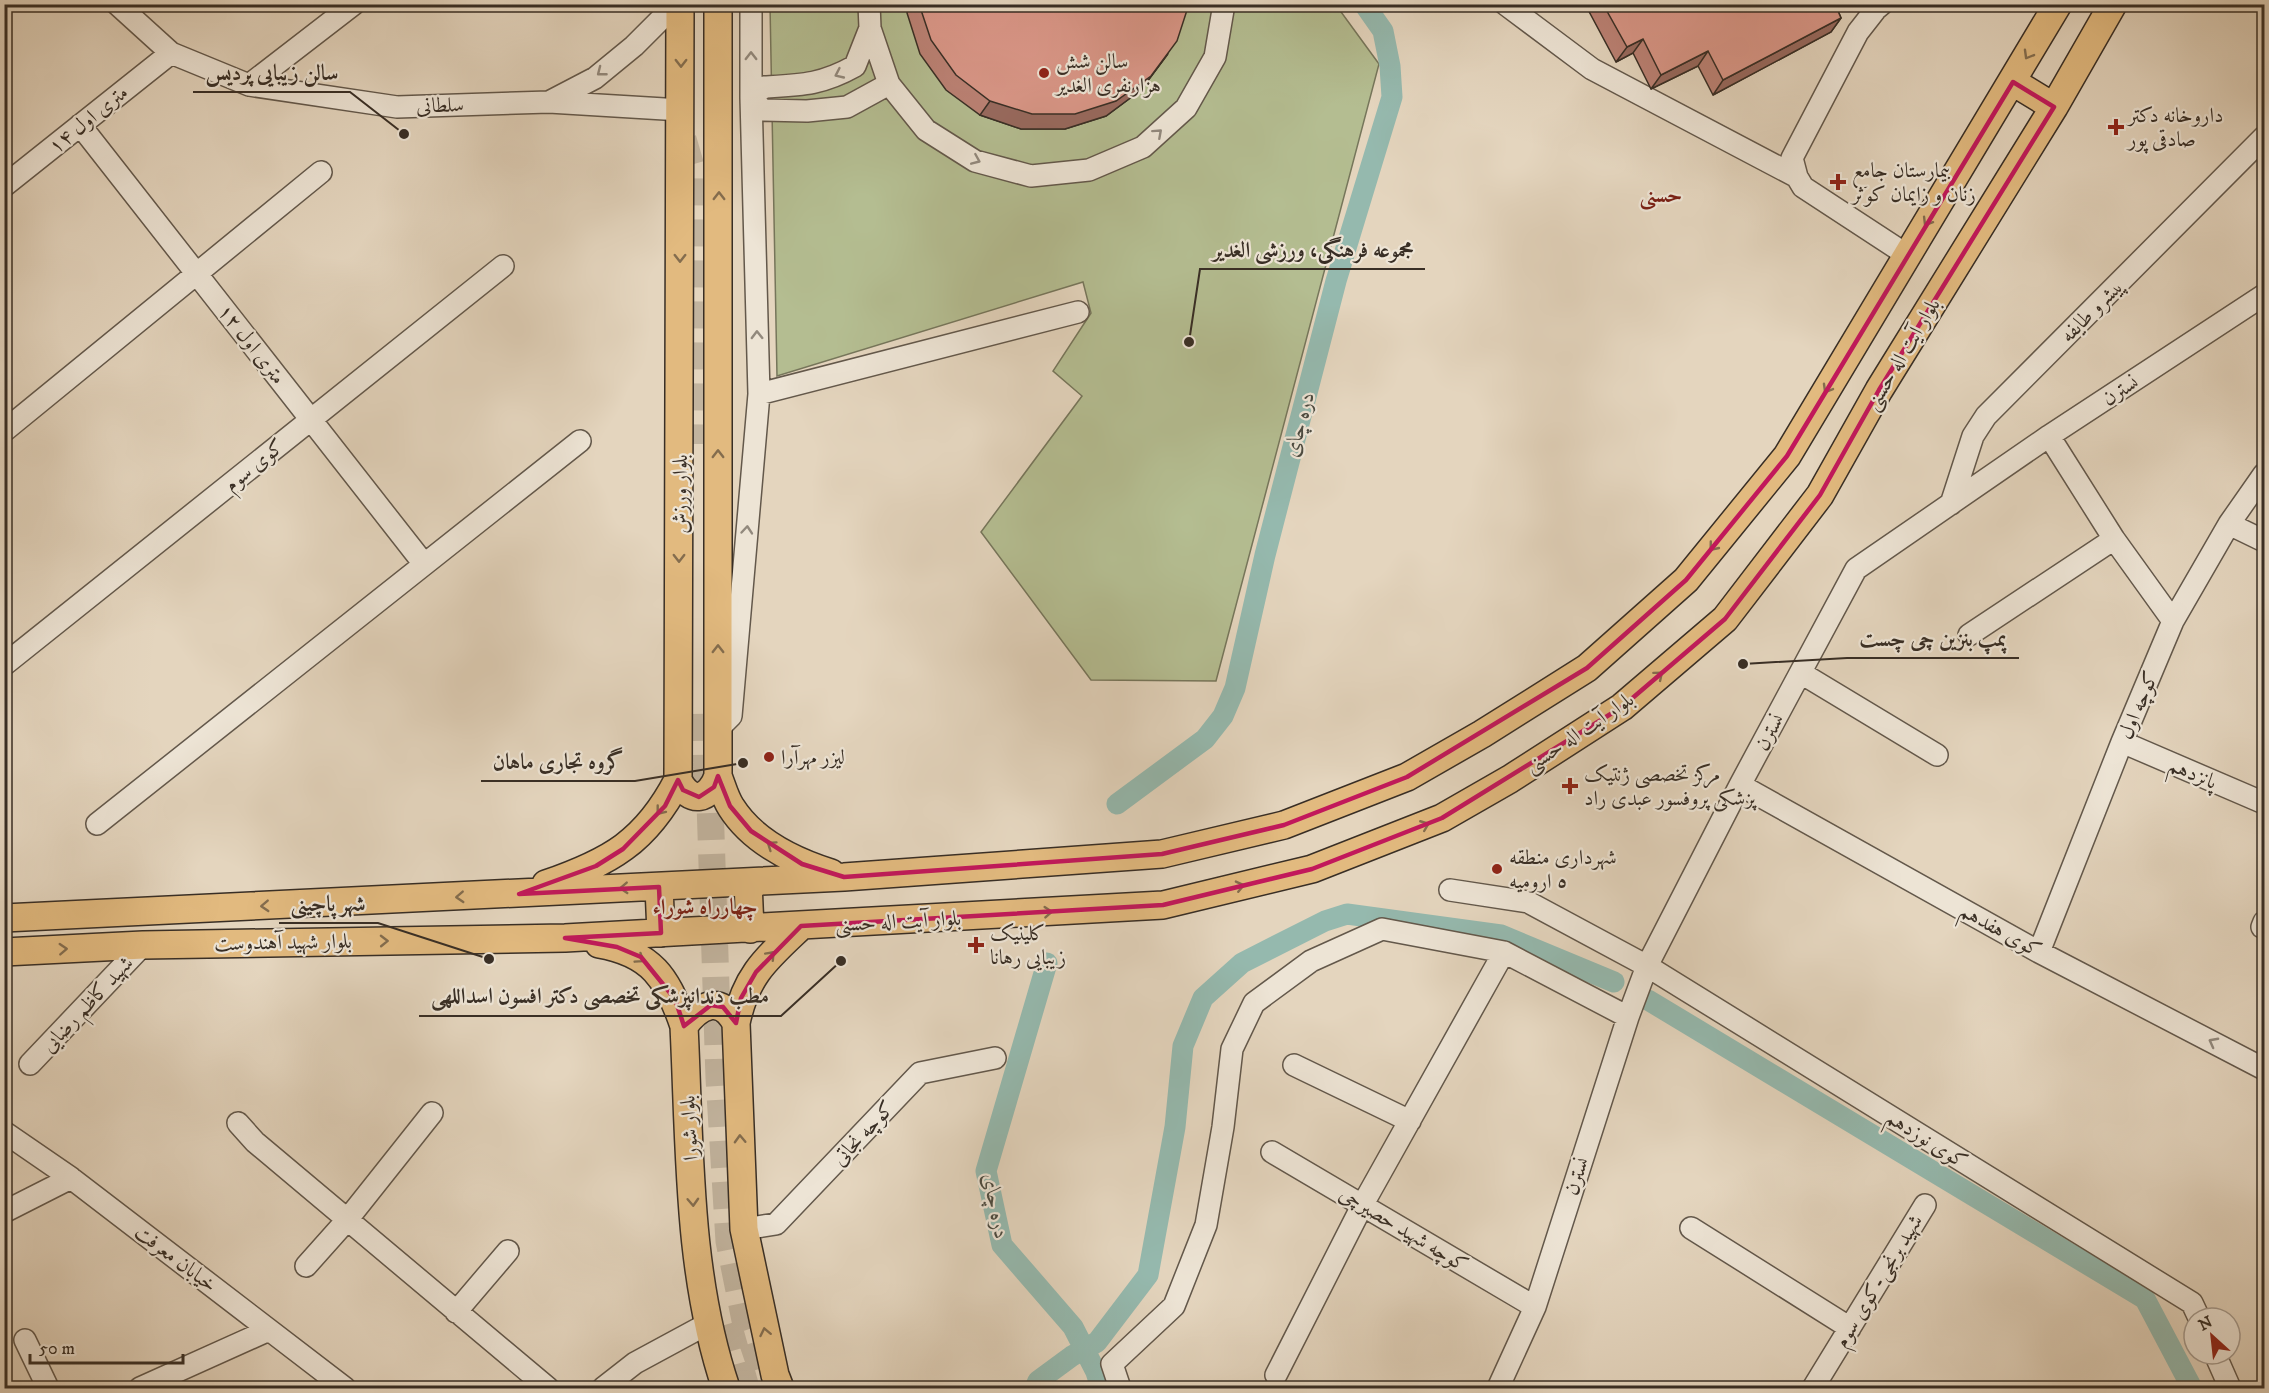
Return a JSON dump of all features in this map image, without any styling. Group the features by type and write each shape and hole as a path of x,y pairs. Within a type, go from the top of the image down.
{"main road":[{"name":"بلوار ورزش","path":"519,894 596,866 623,849 665,806 678,780 680,4"},
{"name":"بلوار ورزش","path":"718,4 718,776 730,806 751,831 802,864 844,876"},
{"path":"750,929 748,882 1162,854 1284,825 1407,777 1482,734 1587,668 1686,579 1787,456 2058,4"},
{"name":"بلوار آیت اله حسنی","path":"705,931 1163,905 1312,869 1442,818 1510,779 1622,707 1725,619 1820,495 1879,390 2054,107 2113,4"},
{"path":"2013,82 2054,107"},
{"path":"678,780 683,790 699,797 708,794 714,787 718,776"},
{"name":"بلوار شهید آهندوست","path":"4,918 748,882"},
{"path":"659,886 662,933"},
{"path":"780,1389 775,1375 744,1229 736,1023 741,998 756,972 801,926"},
{"name":"بلوار شهید آهندوست","path":"4,952 143,945 565,938 705,931"},
{"name":"بلوار شورا","path":"565,938 617,947 641,957 659,975 675,999 684,1026 694,1240 709,1323 726,1389"},
{"path":"684,1026 700,1008 711,1005 723,1007 731,1013 736,1023"}],"street":[{"name":"سلطانی","path":"117,4 171,53 249,85 397,106 549,102 681,110"},
{"path":"249,85 354,4"},
{"path":"549,102 595,78 634,46 676,4"},
{"path":"718,729 731,716 759,394 751,98 751,4"},
{"path":"869,4 870,28 889,84 926,130 975,161 1031,176 1089,170 1143,147 1186,108 1215,57 1224,4"},
{"path":"1505,4 1592,69 1797,177"},
{"path":"1882,4 1858,32 1792,158 1797,177 1803,187 1907,255"},
{"path":"719,107 751,98 764,87 808,85 836,77 855,66 870,28"},
{"name":"۱۴ متری اول","path":"4,186 171,53"},
{"path":"751,98 763,110 817,110 847,107 889,84"},
{"name":"۱۲ متری اول","path":"80,125 424,564"},
{"name":"پیشرو طایفه","path":"1951,504 1973,436 1986,416 2265,137"},
{"path":"4,431 321,172"},
{"name":"کوی سوم","path":"4,665 503,266"},
{"name":"نسترن","path":"1498,1389 1534,1307 1628,1017 1647,966 1740,785 1856,569 2049,436 2265,295"},
{"path":"759,394 1078,312"},
{"path":"2049,436 2114,539 2173,621"},
{"path":"97,824 580,441"},
{"name":"کوچه اول","path":"2039,952 2122,742 2173,621 2229,524 2265,474"},
{"path":"2229,524 2265,541"},
{"path":"1969,635 2114,539"},
{"path":"1801,673 1937,755"},
{"name":"پانزدهم","path":"2122,742 2265,803"},
{"name":"کوی هفدهم","path":"1740,785 2039,952 2265,1069"},
{"name":"کوی نوزدهم","path":"1450,890 1528,902 1647,966 2192,1303 2193,1306"},
{"path":"1120,1389 1112,1364 1174,1306 1206,1225 1223,1127 1232,1048 1254,1004 1311,961 1382,929 1504,952 1628,1017"},
{"name":"شهید کاظم رضایی","path":"30,1064 143,945"},
{"path":"1276,1375 1363,1203 1504,952"},
{"name":"کوچه نجاتی","path":"744,1229 776,1224 920,1072 995,1058"},
{"path":"1294,1065 1410,1121"},
{"path":"306,1266 347,1220 432,1113"},
{"path":"238,1124 255,1142 548,1389"},
{"name":"خیابان معرفت","path":"4,1132 71,1178 269,1329 340,1387"},
{"name":"کوچه شهید حصیرچی","path":"1272,1152 1363,1203 1534,1307"},
{"path":"4,1212 71,1178"},
{"name":"شهید برنجی-کوی سوم","path":"1813,1389 1925,1204"},
{"path":"1691,1228 1850,1328"},
{"path":"456,1312 508,1251"},
{"path":"603,1389 635,1363 709,1323"},
{"path":"140,1389 269,1329"},
{"path":"25,1340 48,1389"},
{"path":"2220,1366 2230,1389"}],"highlighted area":[{"path":"2013,82 2054,107 1879,390 1820,495 1725,619 1622,707 1442,818 1312,869 1163,905 801,926 756,972 741,998 736,1023 723,1007 711,1005 684,1026 675,999 641,957 617,947 565,938 661,933 659,887 519,894 596,866 623,849 665,806 678,780 683,790 699,797 714,787 718,776 730,806 751,831 802,864 844,877 1162,854 1284,825 1407,777 1587,668 1686,580 1787,456"}],"green space":[{"path":"770,5 1336,5 1379,64 1216,681 1091,680 981,532 1082,396 1053,371 1091,313 1083,282 777,376"}],"building":[{"name":"سالن شش هزارنفری الغدیر","path":"919,4 1189,4 1177,41 1151,76 1116,101 1075,114 1032,114 990,101 956,75 931,40"},
{"path":"1603,4 1835,4 1841,18 1723,80 1708,51 1661,75 1643,39 1627,47"}],"waterway":[{"name":"دره چای","path":"1117,804 1205,739 1223,716 1235,688 1265,555 1336,281 1392,97 1390,66 1383,31 1364,4"},
{"path":"1035,1388 1038,1381 1072,1356 1097,1342 1148,1275 1175,1127 1183,1046 1203,998 1242,963 1325,921 1347,914 1501,935 1614,982"},
{"name":"دره چای","path":"1047,963 986,1171 1002,1245 1073,1327 1096,1372 1101,1388"},
{"path":"1648,1000 2145,1299 2192,1388"}],"tunnel":[{"path":"683,139 694,177 692,444"},
{"path":"691,714 693,798"},
{"path":"709,772 719,1078 729,1241 745,1320 768,1388"},
{"path":"728,1324 746,1388"}],"place":[{"name":"سالن شش هزارنفری الغدیر","path":"1044,73"},
{"name":"داروخانه دکتر صادقی پور","path":"2116,127"},
{"name":"سالن زیبایی پردیس","path":"404,134"},
{"name":"بیمارستان جامع زنان و زایمان کوثر","path":"1838,182"},
{"name":"مجموعه فرهنگی، ورزشی الغدیر","path":"1189,342"},
{"name":"پمپ بنزین چى چست","path":"1743,664"},
{"name":"لیزر مهرآرا","path":"769,757"},
{"name":"گروه تجاری ماهان","path":"743,763"},
{"name":"مرکز تخصصی ژنتیک پزشکی پروفسور عبدی راد","path":"1570,786"},
{"name":"شهردارى منطقه ٥ ارومیه","path":"1497,869"},
{"name":"کلینیک زیبایی رهانا","path":"976,945"},
{"name":"شهر پاچینی","path":"489,959"},
{"name":"مطب دندانپزشکی تخصصی دکتر افسون اسداللهی","path":"841,961"}],"district":[{"name":"حسنی","path":"1661,194"},
{"name":"چهارراه شوراء","path":"705,906"}]}
